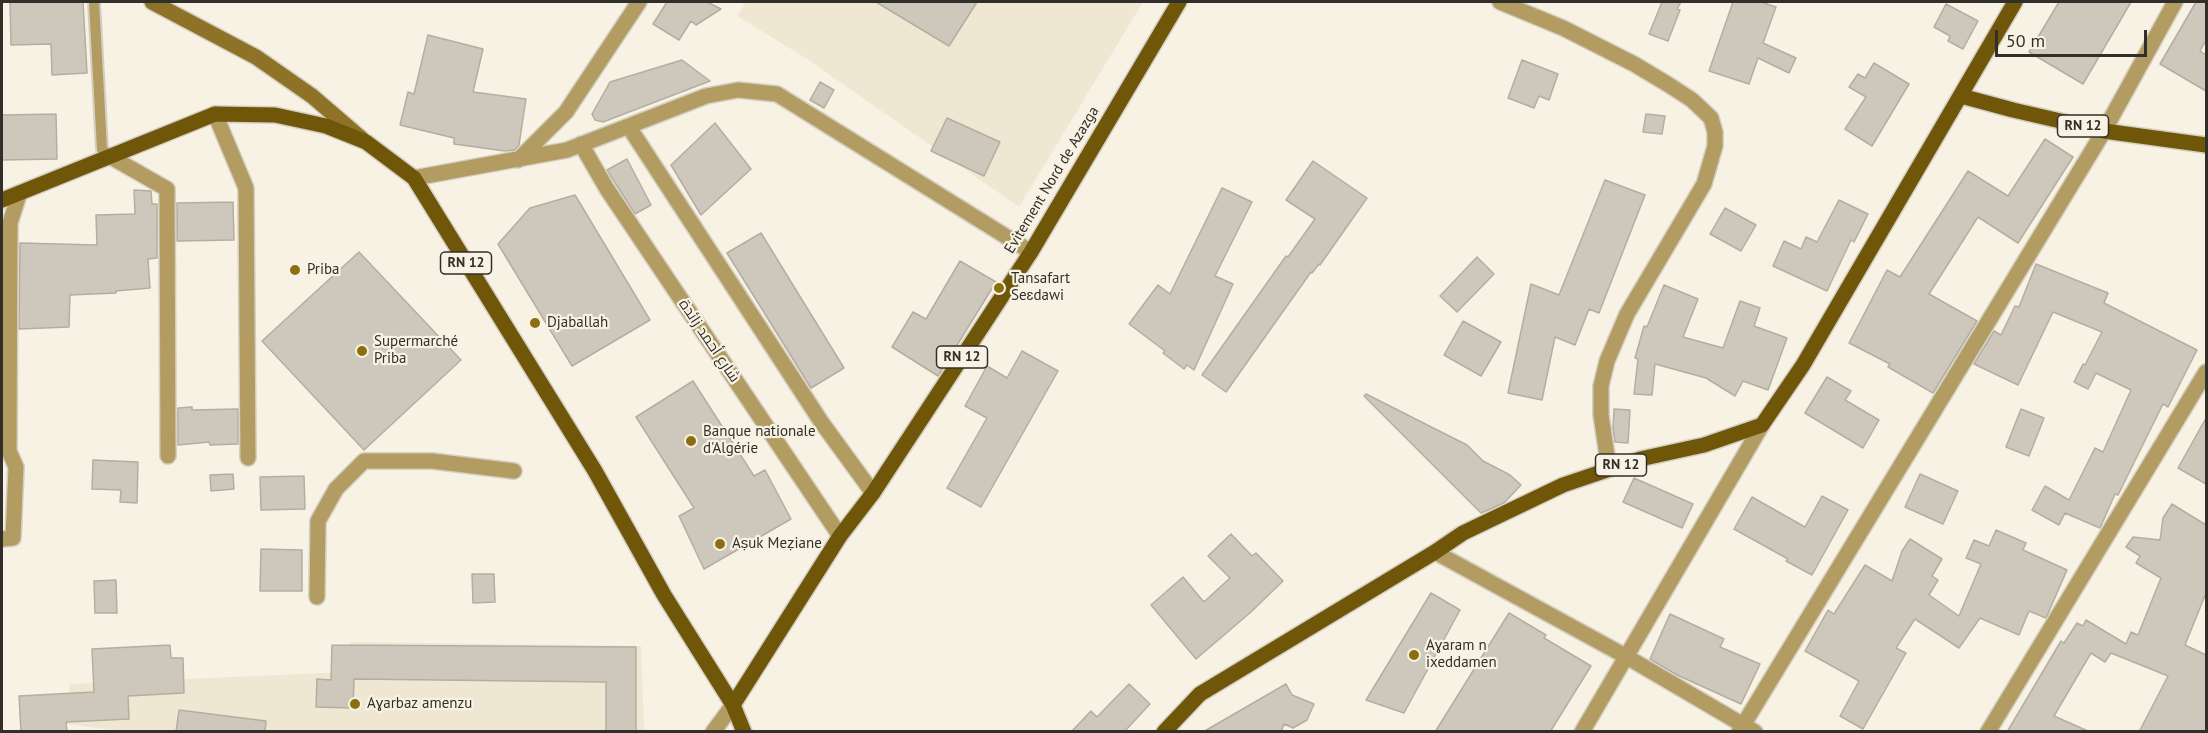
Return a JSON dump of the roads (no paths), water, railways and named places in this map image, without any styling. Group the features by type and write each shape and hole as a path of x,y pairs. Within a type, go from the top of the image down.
{"main road":[{"name":"Evitement Nord de Azazga","path":"733,705 840,536 873,493 1031,252 1179,2"},
{"path":"1762,425 1803,365 2015,2"},
{"name":"RN 12","path":"1961,96 2104,131 2206,145"},
{"name":"RN 12","path":"2,200 216,114 275,115 327,126 366,142 414,178 595,471 664,594 733,705 744,732"},
{"name":"RN 12","path":"1164,732 1200,694 1435,552 1462,533 1552,490 1609,469 1640,459 1704,445 1762,425"}],"street":[{"path":"152,2 256,57 312,96 366,142"},
{"path":"518,160 566,112 639,2"},
{"path":"1500,2 1563,28 1634,64 1669,85 1692,100 1711,118 1715,132 1715,146 1704,184 1628,314 1607,361 1600,386 1601,415 1609,469"},
{"path":"1435,552 1627,657 1746,729 2104,131 2175,2"},
{"path":"414,178 567,150 706,96 738,90 777,94 1031,252"},
{"path":"216,114 246,188 248,458"},
{"path":"629,127 822,423 873,493"},
{"name":"شارع أحمد زائدة","path":"581,144 607,189 840,536"},
{"path":"111,157 167,189 168,456"},
{"path":"2,539 13,538 14,526 16,467 9,451 10,223 18,195"},
{"path":"1988,732 2206,372"},
{"path":"1582,732 1762,425"},
{"path":"317,597 318,520 336,489 364,461 432,461 514,471"},
{"path":"713,732 733,705"}],"lane":[{"path":"94,2 102,148 111,157"}],"place":[{"name":"Priba","path":"295,270"},
{"name":"Tansafart Seɛdawi","path":"999,288"},
{"name":"Djaballah","path":"535,323"},
{"name":"Supermarché Priba","path":"362,351"},
{"name":"Banque nationale d'Algérie","path":"691,441"},
{"name":"Aṣuk Meẓiane","path":"720,544"},
{"name":"Aɣaram n ixeddamen","path":"1414,655"},
{"name":"Aɣarbaz amenzu","path":"355,704"}]}
